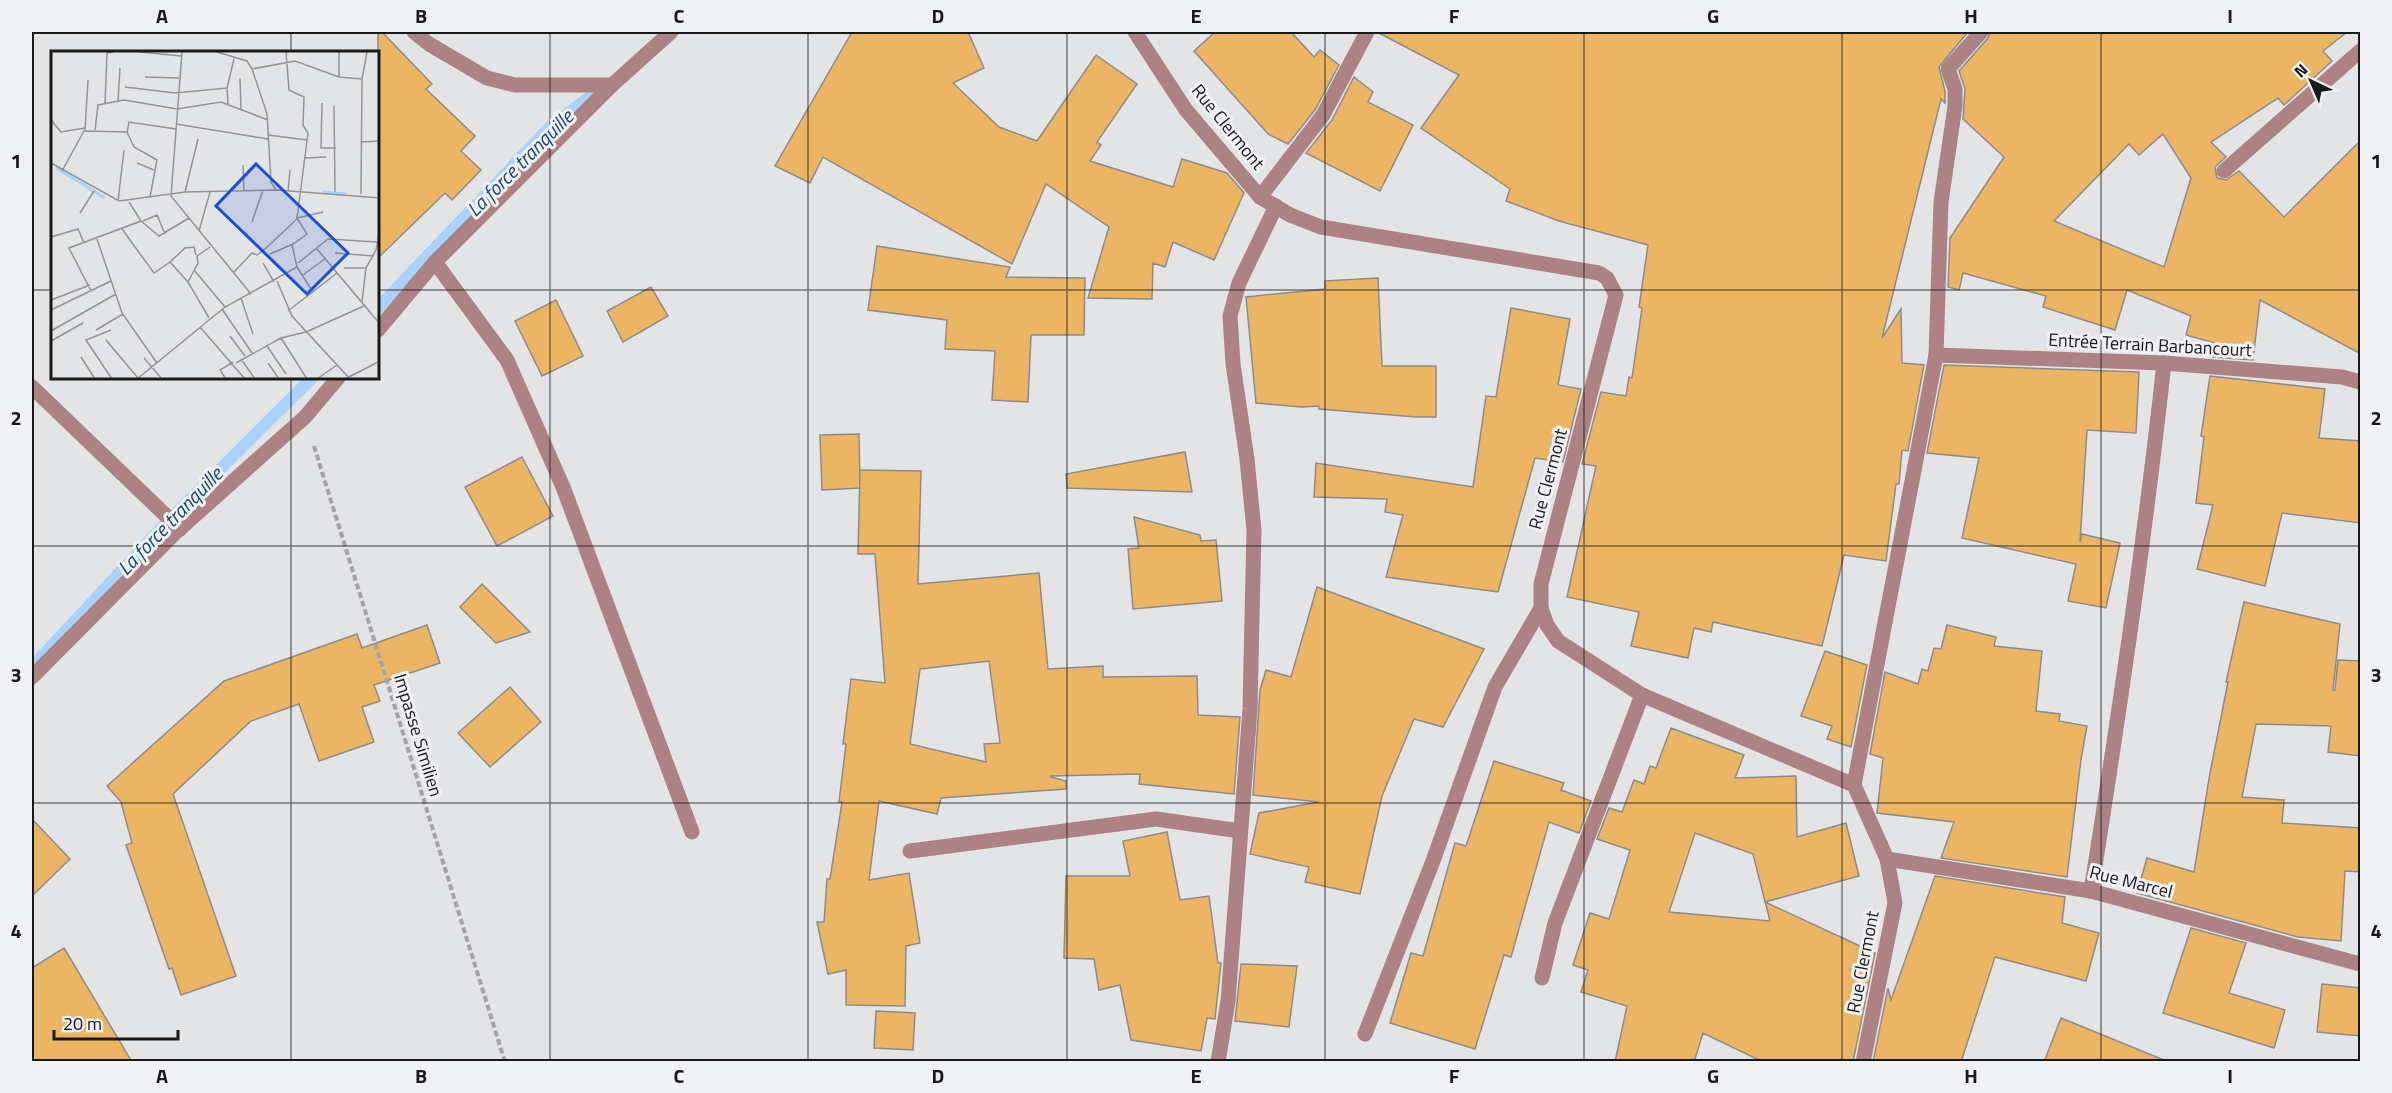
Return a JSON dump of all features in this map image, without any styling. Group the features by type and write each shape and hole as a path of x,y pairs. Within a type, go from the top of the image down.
{"street":[{"path":"414,32 429,44 487,78 515,85 612,85"},
{"path":"380,328 435,262 612,85 671,32"},
{"name":"Rue Clermont","path":"1135,32 1186,110 1260,197 1290,215 1321,227 1599,273 1607,278 1616,295 1541,584 1541,608 1547,625 1558,641 1642,695 1854,785 1887,859 1895,903 1863,1062"},
{"path":"1260,197 1323,115 1367,32"},
{"path":"1854,785 1936,355 1941,202 1955,89 1948,69 1981,32"},
{"path":"2224,171 2361,51"},
{"path":"1218,1062 1228,1001 1250,709 1254,531 1247,459 1233,364 1230,316 1239,283 1276,206"},
{"path":"435,262 507,360 512,371 563,487 692,832"},
{"name":"Entrée Terrain Barbancourt","path":"1936,355 2164,363 2342,377 2361,382"},
{"path":"2091,891 2120,711 2154,461 2164,363"},
{"path":"32,677 180,529 305,417 336,380"},
{"path":"32,387 180,529"},
{"path":"1365,1034 1433,861 1495,687 1541,608"},
{"path":"1542,978 1555,923 1642,695"},
{"path":"910,851 1156,819 1240,831"},
{"name":"Rue Marcel","path":"1887,859 2091,891 2361,964"}],"path":[{"name":"Impasse Similien","path":"305,417 505,1062"}],"building":[{"path":"378,32 382,32 432,84 426,89 475,136 461,151 481,170 452,200 445,193 380,256 380,51 378,51"},
{"path":"852,32 968,32 984,68 953,83 999,127 1037,141 1096,55 1137,84 1097,142 1101,145 1090,161 1173,187 1182,159 1227,173 1244,193 1214,260 1173,242 1165,267 1153,263 1152,299 1088,298 1109,227 1046,184 1012,264 823,157 810,183 775,166"},
{"path":"1215,32 1291,32 1314,57 1320,50 1339,65 1315,110 1288,144 1268,134 1194,51"},
{"path":"1377,32 1968,32 1939,67 1945,91 1945,103 1941,99 1882,338 1901,309 1902,363 1924,365 1908,451 1902,450 1899,484 1896,484 1886,561 1844,555 1822,646 1713,622 1711,632 1694,628 1688,658 1631,646 1639,612 1567,597 1596,466 1582,464 1601,392 1626,396 1629,377 1632,378 1648,245 1559,221 1506,201 1510,189 1421,128 1459,75"},
{"path":"1990,32 2347,32 2323,51 2332,61 2284,105 2278,98 2211,142 2226,157 2215,167 2217,178 2226,180 2239,171 2284,217 2361,140 2361,354 2260,300 2253,360 2213,357 2215,343 2186,335 2191,316 2127,290 2115,330 2043,307 2046,296 1963,273 1959,290 1948,287 1950,238 2004,157 1963,119 1965,89 1959,71 1988,38","holes":["2163,134 2191,178 2164,267 2054,221 2129,144 2139,155"]},
{"path":"1354,77 1373,92 1368,102 1413,125 1380,191 1306,153 1332,120"},
{"path":"877,246 1010,267 1006,277 1085,278 1084,335 1031,335 1028,402 992,400 995,351 945,349 947,320 868,310"},
{"path":"1378,278 1382,366 1436,366 1436,417 1319,409 1319,406 1302,407 1256,403 1246,297 1325,289 1325,281"},
{"path":"651,287 668,316 623,342 607,311"},
{"path":"556,300 583,356 542,376 515,321"},
{"path":"1511,308 1570,319 1558,385 1581,389 1563,462 1535,458 1498,592 1386,577 1403,515 1385,512 1387,499 1314,497 1316,463 1473,487 1486,396 1496,397"},
{"path":"1944,365 2139,372 2136,433 2087,430 2080,542 2082,534 2120,543 2106,608 2068,601 2076,564 1962,538 1979,458 1927,453"},
{"path":"2210,376 2325,389 2319,438 2361,441 2361,523 2282,513 2265,586 2197,569 2213,505 2196,503 2204,437 2201,436"},
{"path":"859,434 860,488 822,490 820,435"},
{"path":"1185,452 1192,492 1067,488 1066,474"},
{"path":"522,457 553,516 497,546 465,487"},
{"path":"860,470 921,471 918,584 1039,573 1048,669 1103,666 1103,677 1197,676 1198,715 1240,717 1234,794 1139,784 1140,774 1051,776 1066,781 1066,789 941,798 937,814 879,801 869,880 909,873 920,943 906,946 905,1006 846,1005 846,970 828,974 817,922 824,922 827,879 830,879 842,802 839,802 846,744 843,744 851,679 885,683 875,554 858,554","holes":["989,661 1000,743 984,744 986,762 910,744 920,669"]},
{"path":"1134,517 1200,535 1201,541 1216,540 1222,601 1133,609 1128,549 1139,548"},
{"path":"482,584 530,632 496,643 460,607"},
{"path":"1317,587 1484,649 1443,727 1414,719 1382,796 1360,894 1305,882 1309,867 1250,854 1259,813 1319,802 1253,795 1260,690 1266,670 1291,677"},
{"path":"2244,602 2340,624 2333,690 2335,690 2338,660 2361,661 2361,756 2328,752 2331,726 2256,724 2242,797 2284,800 2282,823 2361,828 2361,872 2345,871 2341,941 2298,937 2137,893 2147,858 2194,872 2228,682 2226,682"},
{"path":"427,625 440,663 374,685 380,701 362,707 374,742 319,761 299,704 251,721 173,794 236,976 181,995 172,968 169,969 126,845 132,843 121,802 107,786 224,681 357,634 362,648"},
{"path":"1947,625 1996,637 1994,646 2042,651 2036,711 2060,714 2059,721 2087,726 2067,877 1941,858 1954,822 1877,813 1883,758 1870,754 1885,672 1918,684 1922,669 1928,671 1934,648 1941,649"},
{"path":"1825,651 1867,665 1851,747 1827,739 1832,726 1801,716"},
{"path":"510,687 541,722 490,767 458,733"},
{"path":"1671,728 1744,755 1735,778 1796,776 1797,837 1846,823 1859,876 1765,902 1875,953 1853,1062 1763,1062 1703,1033 1694,1062 1615,1062 1627,1006 1581,992 1588,970 1573,965 1590,913 1609,919 1630,850 1597,839 1609,808 1622,812 1634,780 1644,784 1650,766 1656,768","holes":["1695,833 1753,854 1770,921 1669,912"]},
{"path":"1494,761 1564,783 1561,790 1591,801 1579,833 1549,822 1511,957 1504,955 1475,1049 1390,1023 1411,953 1423,956 1455,843 1466,846"},
{"path":"32,819 70,859 32,896"},
{"path":"1167,832 1180,900 1209,896 1218,963 1221,963 1215,1019 1207,1018 1201,1051 1131,1040 1120,985 1099,990 1094,959 1064,958 1066,876 1130,876 1123,841"},
{"path":"1935,876 2065,897 2062,923 2099,933 2086,981 1995,957 1961,1062 1873,1062 1888,988 1891,1000"},
{"path":"2191,928 2246,943 2229,993 2285,1010 2274,1048 2163,1013"},
{"path":"64,948 132,1062 32,1062 32,968"},
{"path":"1241,964 1297,966 1289,1027 1235,1021"},
{"path":"2322,984 2361,988 2361,1036 2317,1032"},
{"path":"876,1011 915,1013 913,1050 874,1048"},
{"path":"2061,1018 2164,1060 2164,1062 2044,1062"}],"waterway":[{"name":"La force tranquille","path":"380,306 552,125 603,87"},
{"name":"La force tranquille","path":"33,666 161,528 310,380"}]}
